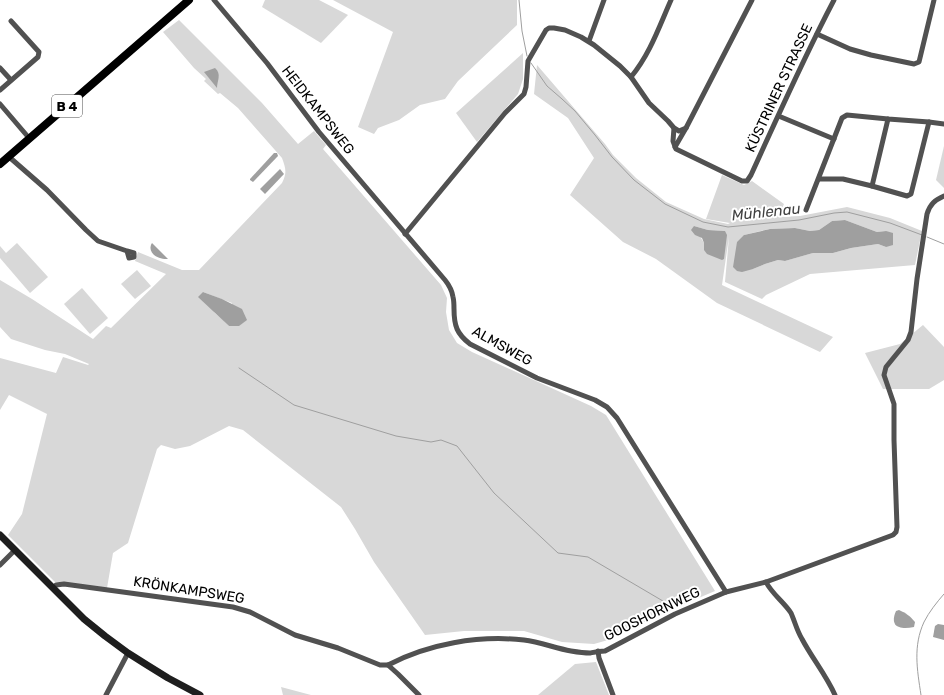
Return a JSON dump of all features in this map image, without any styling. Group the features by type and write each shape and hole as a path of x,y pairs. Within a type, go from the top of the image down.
{"main road":[{"name":"B 4","path":"0,164 189,0"},
{"path":"0,535 84,619 128,653 168,678 200,695"}],"street":[{"name":"HEIDKAMPSWEG","path":"214,0 267,63 317,131 405,234"},
{"path":"589,41 604,0"},
{"path":"630,77 639,67 647,54 671,0"},
{"path":"675,147 752,0"},
{"name":"KÜSTRINER STRASSE","path":"675,147 679,151 742,182 747,181 834,0"},
{"path":"817,34 850,49 871,55 911,64 919,62 934,0"},
{"path":"0,90 38,57 39,52 11,21"},
{"path":"405,234 505,113 524,94 528,61 546,30 549,28 560,29 589,41 620,66 649,102 674,128 679,131 686,128"},
{"path":"0,68 11,80"},
{"path":"0,104 29,138"},
{"path":"806,210 842,118 847,115 944,124"},
{"path":"781,117 834,139"},
{"path":"872,186 888,119"},
{"path":"819,179 843,180 872,186 907,196 911,194 929,122"},
{"path":"674,128 673,141 675,147"},
{"path":"8,156 47,190 98,241 127,251"},
{"name":"GOOSHORNWEG","path":"388,665 420,651 469,640 525,640 571,651 589,653 605,651 675,614 726,592 766,582 893,535 896,532 897,527 894,404 884,371 908,340 911,332 923,236 929,208 933,202 944,196"},
{"name":"ALMSWEG","path":"405,234 451,289 454,299 454,321 458,332 463,338 470,344 537,378 595,400 607,407 617,418 726,592"},
{"path":"0,565 16,551"},
{"path":"766,582 791,614 801,638 835,695"},
{"name":"KRÖNKAMPSWEG","path":"53,588 56,585 64,584 234,606 250,612 295,635 338,648 380,665 388,665"},
{"path":"598,651 599,658 613,695"},
{"path":"106,695 128,653"},
{"path":"388,665 418,695"}],"shaded area":[{"path":"265,0 319,0 348,15 321,43 262,7"},
{"path":"333,0 517,0 517,25 458,81 445,99 420,105 399,120 378,128 374,134 358,127 393,32"},
{"path":"179,20 262,103 298,144 314,131 326,145 323,149 441,285 447,298 446,312 449,330 457,343 472,352 591,406 606,415 715,591 631,628 608,640 594,644 562,642 524,631 464,631 425,635 374,562 341,507 243,430 229,426 190,446 175,449 161,445 157,449 128,543 113,553 107,588 55,582 8,535 22,514 47,414 9,395 0,410 0,358 56,373 63,357 88,365 89,364 65,354 45,350 11,339 0,327 0,280 93,339 106,326 111,328 166,274 135,261 138,252 182,270 199,270 282,183 285,176 285,168 282,158 238,108 220,93 218,94 204,81 206,79 194,68 163,32","holes":["203,292 232,303 229,326 215,313"]},
{"path":"523,53 523,79 518,94 477,142 456,113"},
{"path":"537,65 613,155 636,178 666,202 704,219 728,224 730,223 706,219 722,175 744,185 752,181 784,204 778,217 800,216 847,207 890,218 922,231 915,265 810,274 766,295 762,299 725,282 729,237 722,285 833,337 820,352 717,303 656,259 623,242 570,195 594,158 568,118 534,94","holes":["845,220 877,232 886,231 886,247 878,244 851,248 833,253 813,253 785,261 778,260 753,269 744,235 769,229 795,228 810,231 819,230 832,221","694,226 708,230 725,231 704,250 704,243"]},
{"path":"215,68 219,75 217,88 204,72"},
{"path":"944,146 944,188 936,180"},
{"path":"274,153 277,153 278,156 253,182 250,180 250,179"},
{"path":"280,169 284,174 265,194 260,189"},
{"path":"845,220 877,232 886,231 893,233 893,245 886,247 878,244 851,248 833,253 813,253 785,261 778,260 742,272 737,271 733,267 737,242 744,235 770,229 795,228 810,231 819,230 832,221"},
{"path":"694,226 708,230 725,231 727,235 724,259 722,260 707,254 704,250 702,238 695,235 691,230"},
{"path":"17,243 48,277 30,293 0,258 0,246 6,253"},
{"path":"152,243 168,259 157,257 152,253"},
{"path":"137,270 151,286 135,299 121,284"},
{"path":"82,288 108,318 90,334 64,304"},
{"path":"203,292 242,309 247,320 239,326 229,326 198,297"},
{"path":"923,325 944,347 944,380 929,389 883,389 865,353 900,344"},
{"path":"899,610 908,615 915,622 914,627 904,628 895,624 894,616 896,611"},
{"path":"938,624 944,625 944,640 933,637 935,626"},
{"path":"596,662 609,695 538,695 575,664"},
{"path":"281,687 311,695 283,695"}],"waterway":[{"name":"Mühlenau","path":"519,0 522,31 527,56"},
{"name":"Mühlenau","path":"531,63 547,86 575,111 612,157 634,180 665,204 703,222 728,227 799,220 847,212 890,223 922,235"},
{"name":"Mühlenau","path":"927,237 944,244"},
{"path":"239,368 294,405 396,436 431,442 441,440 457,446 494,493 558,553 588,557 668,604"},
{"name":"Mühlenau","path":"921,695 917,667 918,640 926,618 944,594"}]}
